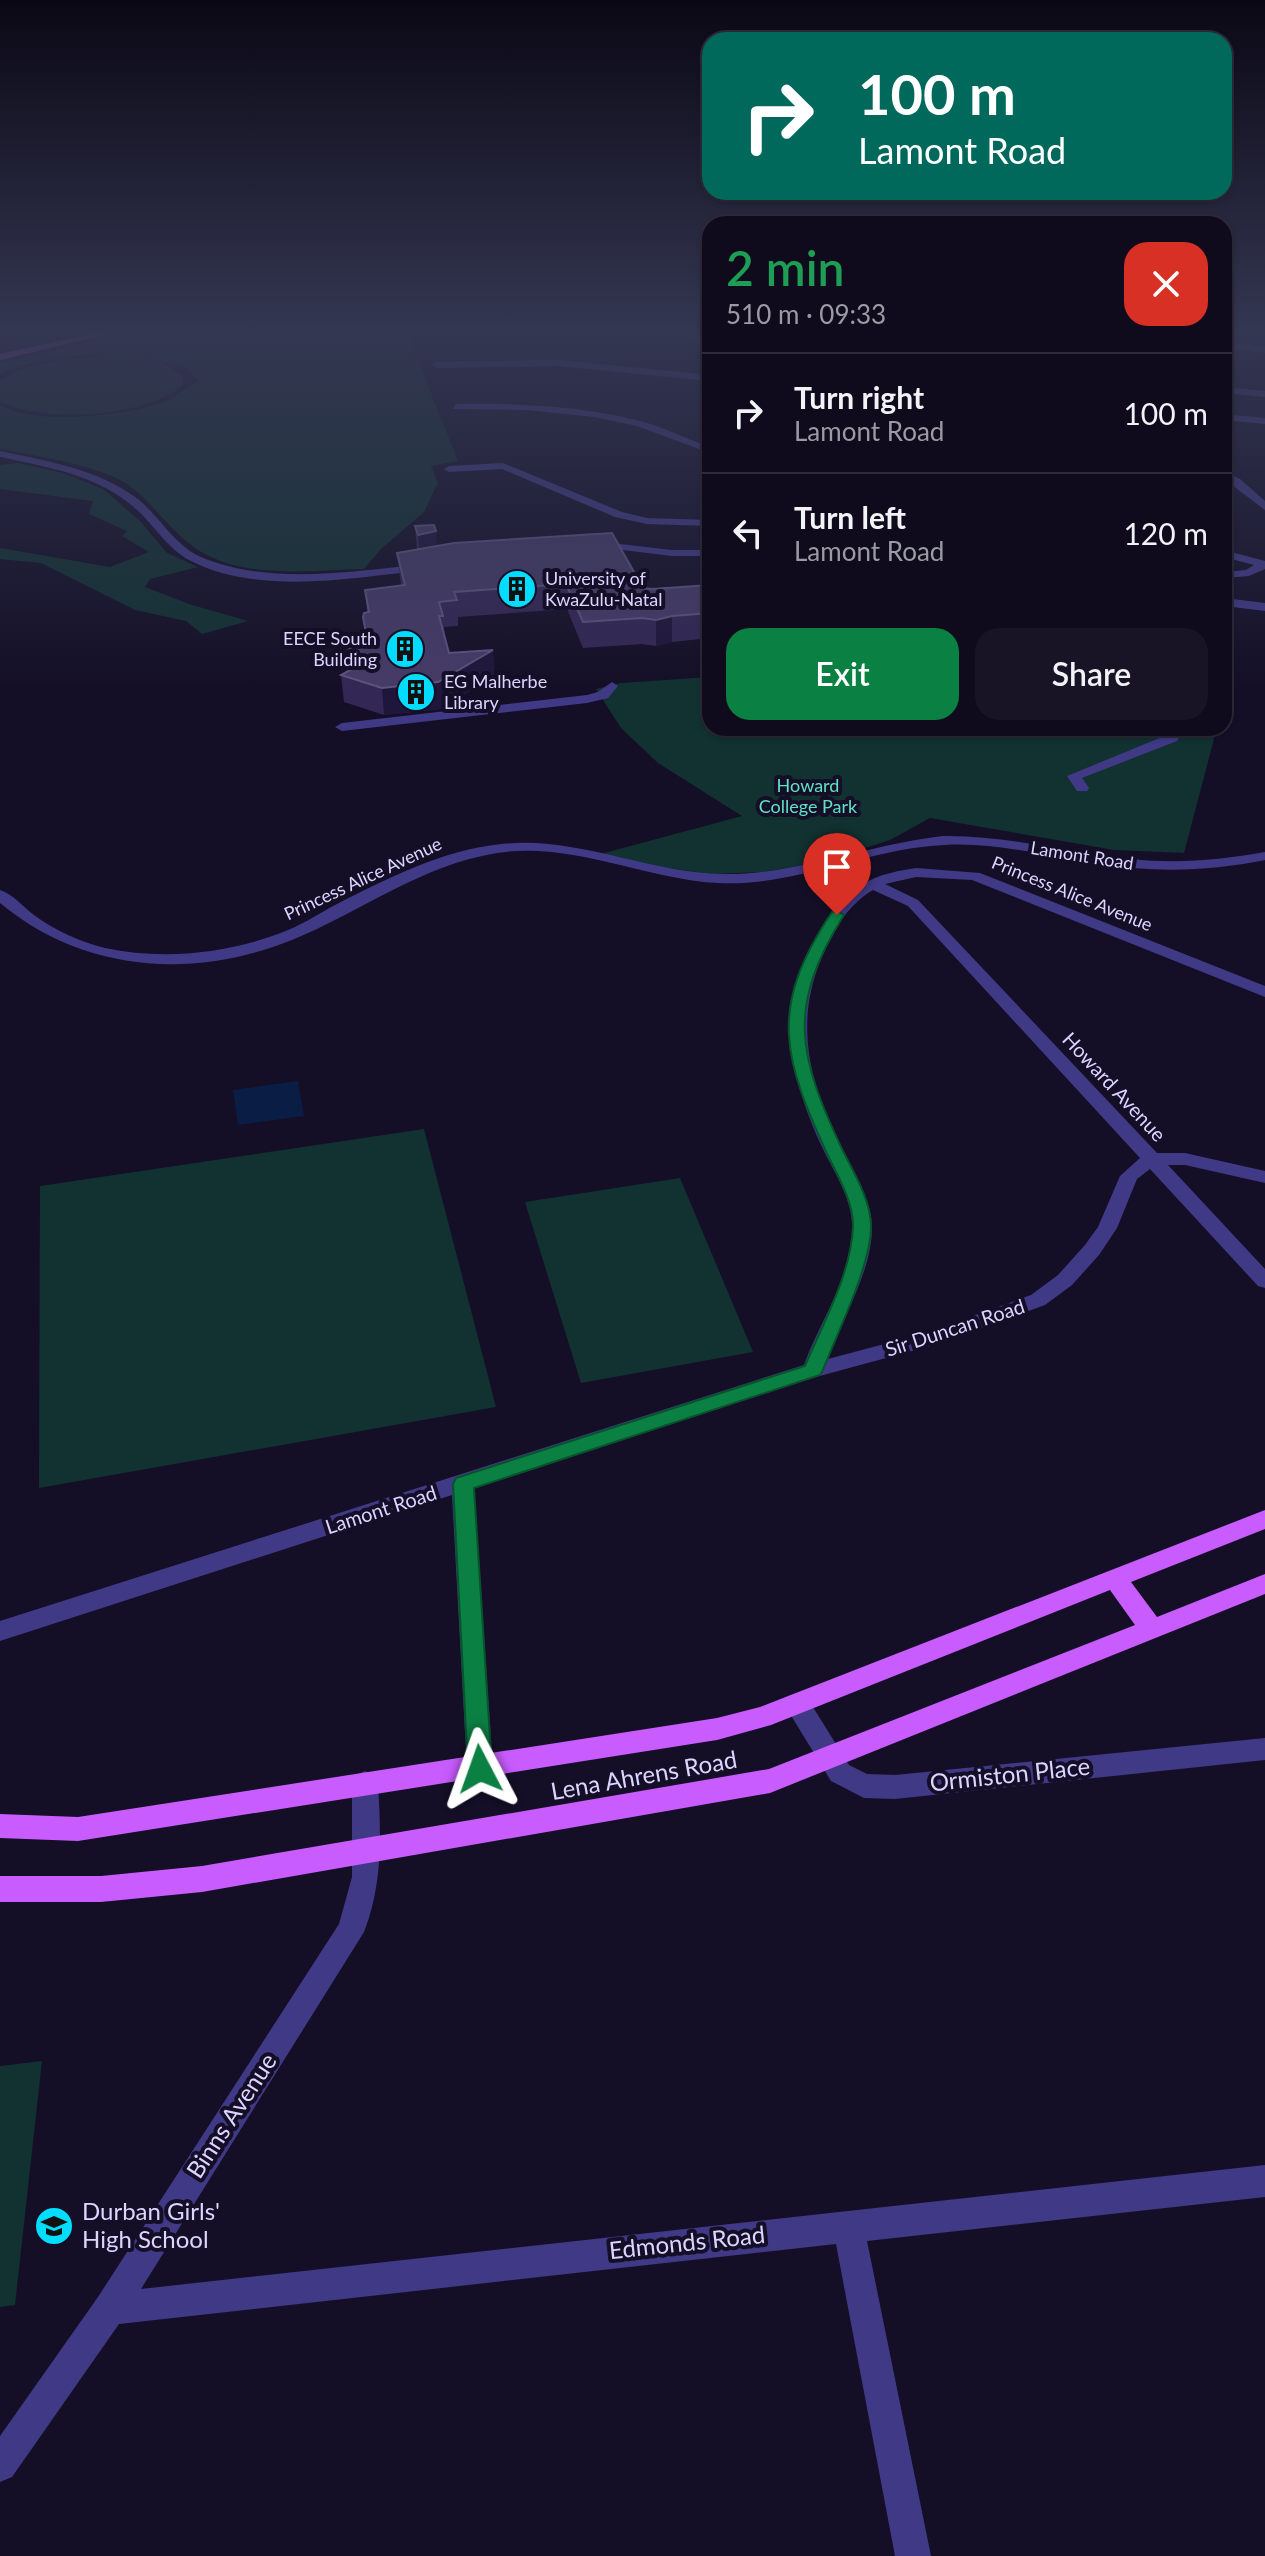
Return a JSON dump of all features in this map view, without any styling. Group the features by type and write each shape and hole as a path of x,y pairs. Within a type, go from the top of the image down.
{"main road":[{"name":"Lena Ahrens Road","path":"0,1826 78,1829 365,1783 480,1769 717,1729 797,1704 1265,1519"},
{"path":"1115,1578 1152,1629"},
{"name":"Lena Ahrens Road","path":"0,1889 119,1891 367,1852 770,1781 1265,1584"}],"street":[{"path":"0,454 105,483 134,501 177,547 198,559 222,567 263,574 315,575 437,565"},
{"path":"449,469 503,466 619,515 647,521 702,523"},
{"path":"1232,479 1265,507"},
{"path":"586,545 702,553"},
{"path":"1232,555 1264,565"},
{"path":"1232,575 1242,575 1264,565"},
{"path":"1232,605 1265,609"},
{"path":"342,727 587,699 603,695 612,686"},
{"path":"1056,785 1078,782 1173,736"},
{"name":"Lamont Road","path":"853,857 909,842 954,839 1002,843 1154,866 1204,866 1265,856"},
{"name":"Princess Alice Avenue","path":"0,895 33,922 86,950 136,960 185,960 236,953 286,937 443,862 496,847 565,850 668,874 717,879 797,872 853,857"},
{"name":"Princess Alice Avenue","path":"865,886 911,871 933,870 975,876 1265,992"},
{"path":"911,871 905,886 913,903"},
{"path":"813,1370 854,1266 862,1225 854,1192 809,1095 798,1055 796,1012 804,978 819,943 837,915 865,886"},
{"name":"Howard Avenue","path":"865,886 913,903 1265,1281"},
{"name":"Howard Avenue","path":"865,886 930,922"},
{"path":"1150,1159 1185,1159 1265,1177"},
{"name":"Sir Duncan Road","path":"813,1370 927,1340 1038,1300 1065,1280 1092,1250 1107,1228 1129,1176 1150,1159"},
{"name":"Lamont Road","path":"0,1631 813,1370"},
{"path":"463,1484 480,1769"},
{"name":"Ormiston Place","path":"797,1704 840,1773 864,1786 895,1787 1265,1749"},
{"name":"Binns Avenue","path":"0,2465 110,2309 350,1932 362,1905 368,1875 365,1783"},
{"name":"Edmonds Road","path":"110,2309 1265,2181"},
{"path":"848,2225 913,2556"}],"green space":[{"path":"11,451 454,451 458,461 431,466 438,483 424,512 381,549 364,569 284,571 244,567 207,555 187,542 134,489 107,474"},
{"path":"18,463 62,473 103,489 140,521 167,553 198,567 150,579 145,587 248,621 202,634 186,621 135,610 41,563 0,559 0,548 110,567 149,552 122,536 127,531 89,514 93,501 0,489 0,465"},
{"name":"Howard College Park","path":"702,678 702,736 1215,736 1184,853 1114,850 930,818 890,840 818,863 763,872 712,874 636,864 597,855 742,816 658,763 621,728 596,689 621,683"},
{"path":"424,1129 496,1407 39,1488 40,1186"},
{"path":"680,1178 753,1352 581,1383 525,1202"},
{"path":"42,2061 15,2305 0,2307 0,2066"}],"water":[{"path":"298,1081 304,1116 238,1125 233,1090"}],"building":[{"path":"434,525 436,531 418,535 415,526"},
{"path":"612,533 643,588 702,586 702,614 656,620 583,622 566,584 454,592 457,600 439,602 443,616 439,616 449,653 493,650 438,682 382,688 341,675 352,669 347,640 367,638 363,617 364,613 369,612 365,590 405,585 397,553 454,543"}],"place":[{"name":"University of KwaZulu-Natal","path":"517,589"},
{"name":"EECE South Building","path":"405,649"},
{"name":"EG Malherbe Library","path":"416,692"},
{"name":"Durban Girls' High School","path":"54,2226"}],"route":[{"path":"480,1769 463,1484 813,1370 854,1266 862,1225 854,1192 821,1126 798,1055 796,1012 804,978 819,943 837,915"}]}
